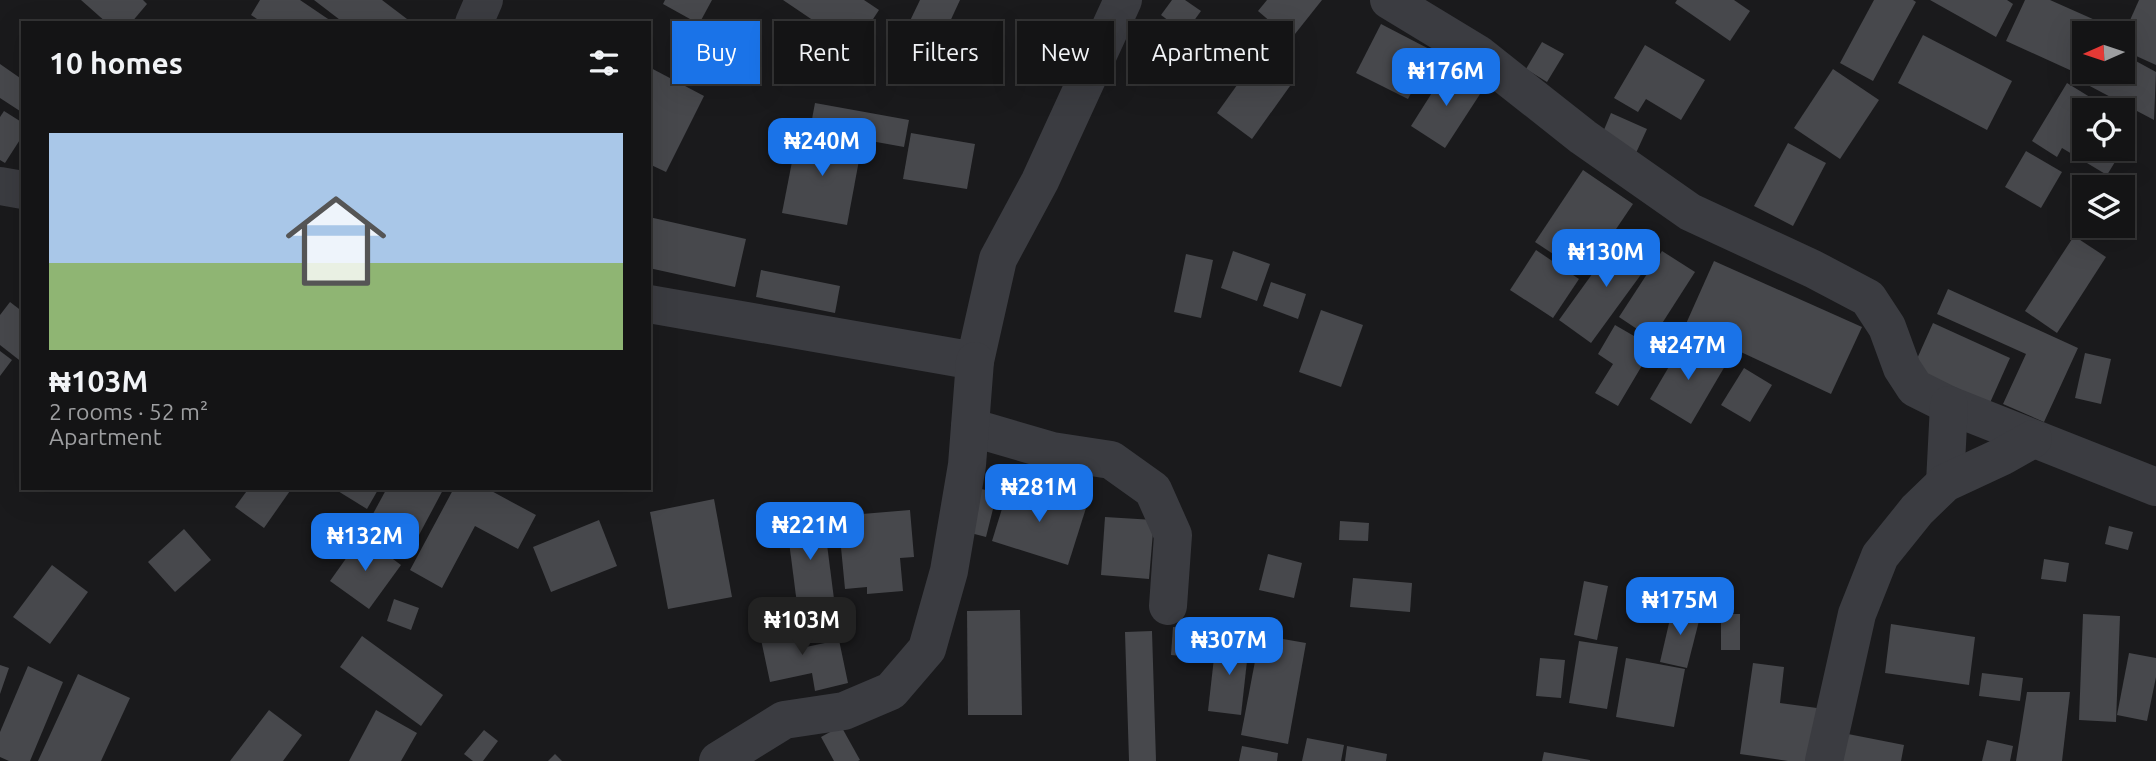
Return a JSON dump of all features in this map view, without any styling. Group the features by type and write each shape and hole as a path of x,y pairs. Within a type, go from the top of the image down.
{"street":[{"path":"475,21 484,0"},
{"path":"718,761 784,720 844,711 891,691 927,649 949,570 967,465 975,361 998,259 1040,181 1123,0"},
{"path":"1389,0 1478,54 1583,137 1690,212 1813,269 1868,298 1887,327 1902,368 1915,388 1949,405 2156,487"},
{"path":"0,186 21,190"},
{"path":"651,304 975,361"},
{"path":"1945,483 1949,405"},
{"path":"970,427 1052,451 1111,460 1153,490 1173,535 1168,606"},
{"path":"1824,761 1857,614 1880,556 1917,510 1945,483 2033,439"}],"building":[{"path":"81,0 143,0 147,4 133,21 105,21"},
{"path":"260,0 300,0 331,21 260,21 251,15"},
{"path":"314,0 382,0 407,19 406,21 341,21"},
{"path":"665,0 712,0 701,21 694,21 663,4"},
{"path":"783,0 864,0 879,10 872,21 814,21"},
{"path":"920,0 960,0 950,21 910,21"},
{"path":"1172,0 1185,0 1201,11 1194,21 1169,21 1161,15"},
{"path":"1267,0 1322,0 1293,36 1293,21 1270,21 1258,11"},
{"path":"1677,0 1734,0 1750,11 1730,41 1675,3"},
{"path":"1874,0 1916,2 1873,81 1840,63"},
{"path":"1930,0 2007,0 2013,4 1996,37"},
{"path":"2025,0 2050,0 2095,20 2072,21 2072,71 2006,41"},
{"path":"2139,0 2156,0 2156,65 2135,55 2135,21 2130,21"},
{"path":"1381,24 1433,51 1408,99 1356,73"},
{"path":"1923,35 2012,81 1987,130 1898,83"},
{"path":"1542,42 1564,54 1547,82 1526,69"},
{"path":"1645,45 1705,80 1681,120 1646,99 1638,112 1614,98"},
{"path":"2135,61 2156,72 2154,120 2135,110 2135,98 2112,98 2086,84 2135,84"},
{"path":"0,64 21,79 21,112 0,98"},
{"path":"651,68 672,79 672,84 681,84 704,96 666,172 651,165"},
{"path":"1447,69 1482,91 1445,148 1411,126"},
{"path":"1833,69 1879,100 1840,159 1794,128"},
{"path":"2067,83 2091,98 2072,98 2072,154 2062,148 2057,157 2032,141"},
{"path":"1238,84 1291,84 1252,139 1217,113"},
{"path":"815,103 909,120 904,147 810,130"},
{"path":"4,111 21,122 21,138 5,163 0,160 0,117"},
{"path":"1611,113 1647,129 1636,153 1601,137"},
{"path":"798,131 862,144 847,225 782,213"},
{"path":"911,133 975,144 967,189 903,179"},
{"path":"1788,143 1826,163 1793,226 1754,206"},
{"path":"2026,151 2062,172 2041,208 2005,187"},
{"path":"2084,161 2116,161 2107,175"},
{"path":"1583,170 1633,204 1585,275 1535,242"},
{"path":"651,217 746,239 735,287 651,268"},
{"path":"1621,234 1653,258 1591,343 1559,320"},
{"path":"2073,238 2077,238 2106,257 2057,333 2025,311"},
{"path":"1536,250 1579,279 1553,318 1510,290"},
{"path":"1233,251 1270,264 1257,301 1221,288"},
{"path":"1662,251 1695,272 1652,339 1619,317"},
{"path":"1186,254 1213,260 1201,318 1174,312"},
{"path":"1714,261 1862,327 1831,394 1685,326"},
{"path":"761,270 840,286 835,313 756,297"},
{"path":"1271,282 1306,294 1298,319 1263,306"},
{"path":"1948,289 2078,348 2044,422 2003,404 2026,354 1937,314"},
{"path":"10,302 21,310 21,361 0,345 0,315"},
{"path":"1321,310 1363,325 1341,387 1299,372"},
{"path":"1933,323 2010,358 1989,405 1912,370"},
{"path":"1615,325 1653,347 1618,406 1595,393 1613,364 1598,354"},
{"path":"1684,341 1725,366 1691,424 1650,399"},
{"path":"0,351 12,360 0,376"},
{"path":"2085,353 2111,359 2101,404 2075,398"},
{"path":"1744,368 1772,385 1750,422 1721,405"},
{"path":"1010,483 1086,508 1068,565 992,541"},
{"path":"974,487 997,493 986,537 963,531"},
{"path":"248,490 291,490 264,528 235,507"},
{"path":"336,490 378,490 367,509"},
{"path":"386,490 443,490 411,550 367,525"},
{"path":"453,490 490,490 536,515 518,549 475,526 442,588 410,570"},
{"path":"714,499 732,597 668,609 650,512"},
{"path":"910,510 914,557 900,558 903,591 867,594 867,587 845,589 838,516"},
{"path":"1105,517 1154,520 1149,579 1101,575"},
{"path":"599,520 617,566 551,592 533,547"},
{"path":"824,521 834,599 797,604 787,526"},
{"path":"1340,521 1369,523 1368,541 1339,540"},
{"path":"2109,526 2133,532 2128,550 2105,544"},
{"path":"184,529 211,560 175,592 148,562"},
{"path":"362,536 401,565 369,609 330,581"},
{"path":"1268,554 1302,563 1294,598 1259,590"},
{"path":"2044,559 2069,563 2066,582 2041,579"},
{"path":"52,565 88,592 50,644 13,617"},
{"path":"1353,578 1412,583 1410,612 1350,607"},
{"path":"1584,581 1608,586 1597,640 1574,635"},
{"path":"394,599 419,608 411,630 387,621"},
{"path":"1673,606 1701,613 1687,668 1660,662"},
{"path":"1020,610 1022,715 968,715 967,611"},
{"path":"1721,614 1740,614 1740,650 1721,650"},
{"path":"2083,614 2120,616 2116,722 2079,720"},
{"path":"800,621 806,647 839,640 848,683 815,691 812,673 770,682 759,630"},
{"path":"1891,624 1975,637 1969,685 1885,673"},
{"path":"1173,627 1205,629 1203,658 1171,655"},
{"path":"1152,631 1156,761 1129,761 1125,632"},
{"path":"1260,635 1306,643 1288,744 1241,735"},
{"path":"362,636 443,695 421,726 340,667"},
{"path":"1216,640 1249,643 1241,715 1208,711"},
{"path":"1579,641 1618,647 1607,709 1569,703"},
{"path":"2129,653 2156,658 2156,677 2147,721 2117,715"},
{"path":"1540,658 1565,660 1561,698 1536,696"},
{"path":"1626,658 1685,669 1674,727 1616,717"},
{"path":"1753,663 1784,667 1780,703 1817,708 1810,761 1788,761 1740,754"},
{"path":"0,665 9,668 0,694"},
{"path":"28,666 63,682 30,761 9,761 0,757 0,732"},
{"path":"1982,673 2023,678 2020,701 1979,696"},
{"path":"78,674 130,698 101,761 38,761"},
{"path":"2027,692 2070,692 2062,761 2016,761"},
{"path":"269,710 302,735 283,761 230,761"},
{"path":"376,710 417,733 401,761 349,761"},
{"path":"841,726 860,760 834,761 821,737"},
{"path":"484,730 498,741 483,761 473,761 464,754"},
{"path":"1848,734 1904,745 1901,761 1842,761"},
{"path":"1307,738 1344,745 1341,761 1302,761"},
{"path":"1987,740 2013,746 2010,761 1982,761"},
{"path":"1242,746 1278,753 1277,761 1239,761"},
{"path":"1347,746 1387,754 1386,761 1345,761"},
{"path":"1544,752 1590,760 1590,761 1542,761"},
{"path":"555,754 562,761 548,761"}]}
